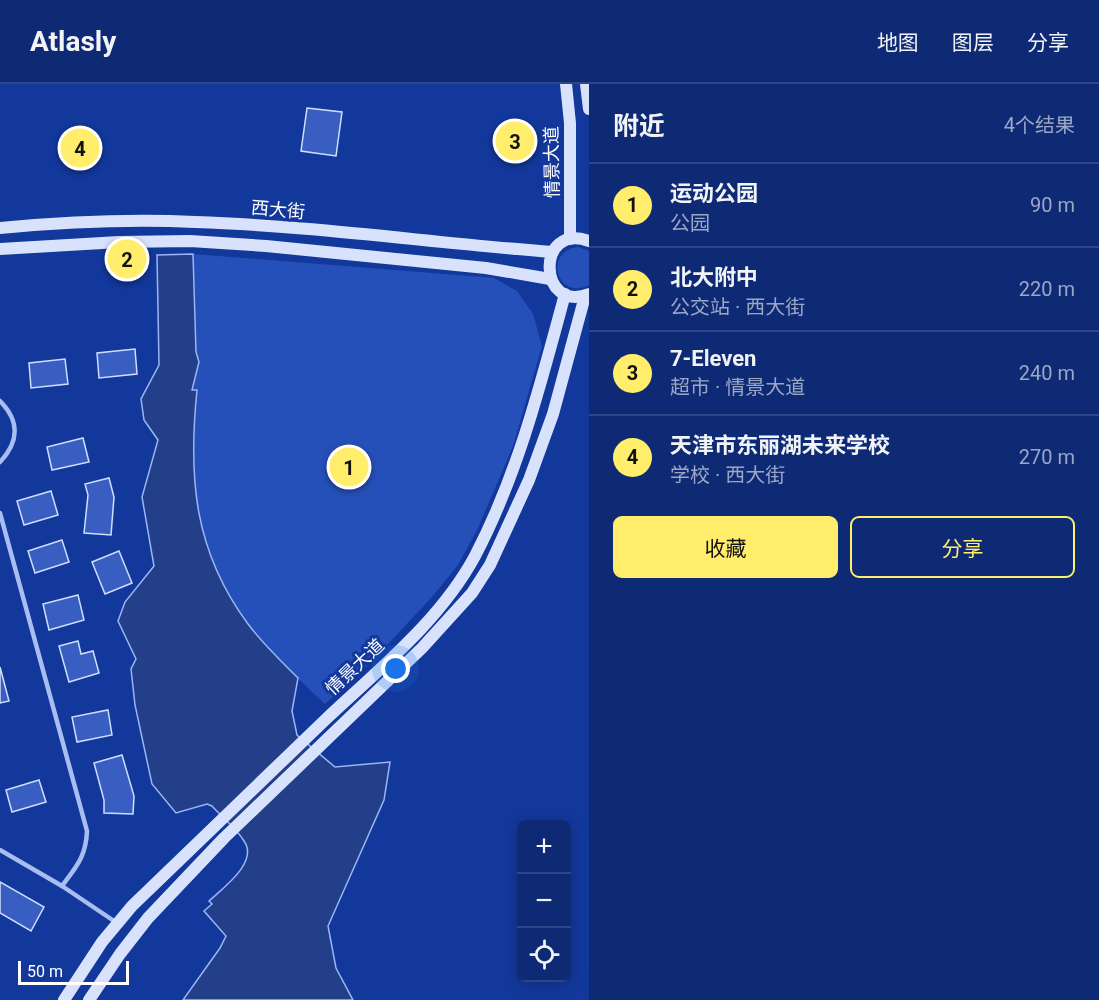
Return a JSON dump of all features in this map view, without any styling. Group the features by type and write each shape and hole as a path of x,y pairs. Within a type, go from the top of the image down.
{"street":[{"name":"情景大道","path":"566,84 571,147 570,239"},
{"path":"586,84 589,109"},
{"name":"西大街","path":"0,228 123,221 195,222 552,252"},
{"path":"587,295 565,294 554,285 548,270 552,252 557,246 576,238 589,241"},
{"name":"西大街","path":"0,249 40,245 190,241 266,246 486,268 550,279"},
{"name":"情景大道","path":"64,1000 102,942 132,906 411,639 456,586 474,557 492,520 535,406 565,294"},
{"name":"情景大道","path":"89,1000 148,918 225,838 451,618 472,592 490,566 529,480 553,414 587,295"},
{"path":"474,557 490,566"},
{"path":"117,923 133,937"}],"lane":[{"path":"0,401 8,410 14,423 15,437 10,451 0,462"},
{"path":"0,513 87,831 86,848 80,861 62,886"},
{"path":"0,850 62,886 117,923"}],"shaded area":[{"path":"578,247 589,251 589,285 578,288 569,287 558,274 557,265 560,257 567,251"},
{"path":"193,254 494,278 517,291 533,314 542,346 513,446 478,528 458,565 432,597 372,661 325,704 276,656 249,625 222,582 204,535 198,511 192,461 197,390 192,391 199,362 196,352"},
{"path":"193,254 196,352 199,362 192,390 197,390 194,422 195,483 199,513 216,569 230,597 248,624 298,678 292,711 297,735 335,767 390,762 384,800 328,926 336,968 353,1000 183,1000 226,936 204,911 212,904 209,901 230,882 243,866 247,857 247,849 237,832 212,806 207,804 176,813 152,784 135,705 131,669 136,659 118,621 125,602 154,566 142,497 158,440 144,420 141,399 159,365 157,255"}],"building":[{"path":"307,108 342,112 336,156 301,151"},
{"path":"135,349 137,374 99,378 97,353"},
{"path":"65,359 68,384 31,388 29,363"},
{"path":"83,438 89,462 52,470 47,447"},
{"path":"109,478 114,497 111,535 84,533 88,495 85,484"},
{"path":"51,491 58,515 24,525 17,501"},
{"path":"62,540 69,562 35,573 28,551"},
{"path":"119,551 132,583 105,594 92,562"},
{"path":"78,595 84,620 49,630 43,604"},
{"path":"78,641 81,654 93,651 99,673 69,682 59,646"},
{"path":"0,667 9,701 0,703"},
{"path":"108,710 112,735 77,742 72,717"},
{"path":"122,755 134,796 133,814 104,813 104,800 94,763"},
{"path":"39,780 46,802 12,812 6,790"},
{"path":"0,882 44,907 31,931 0,913"}],"place":[{"name":"7-Eleven","path":"515,141"},
{"name":"天津市东丽湖未来学校","path":"80,148"},
{"name":"北大附中","path":"127,259"},
{"name":"运动公园","path":"349,467"}]}
